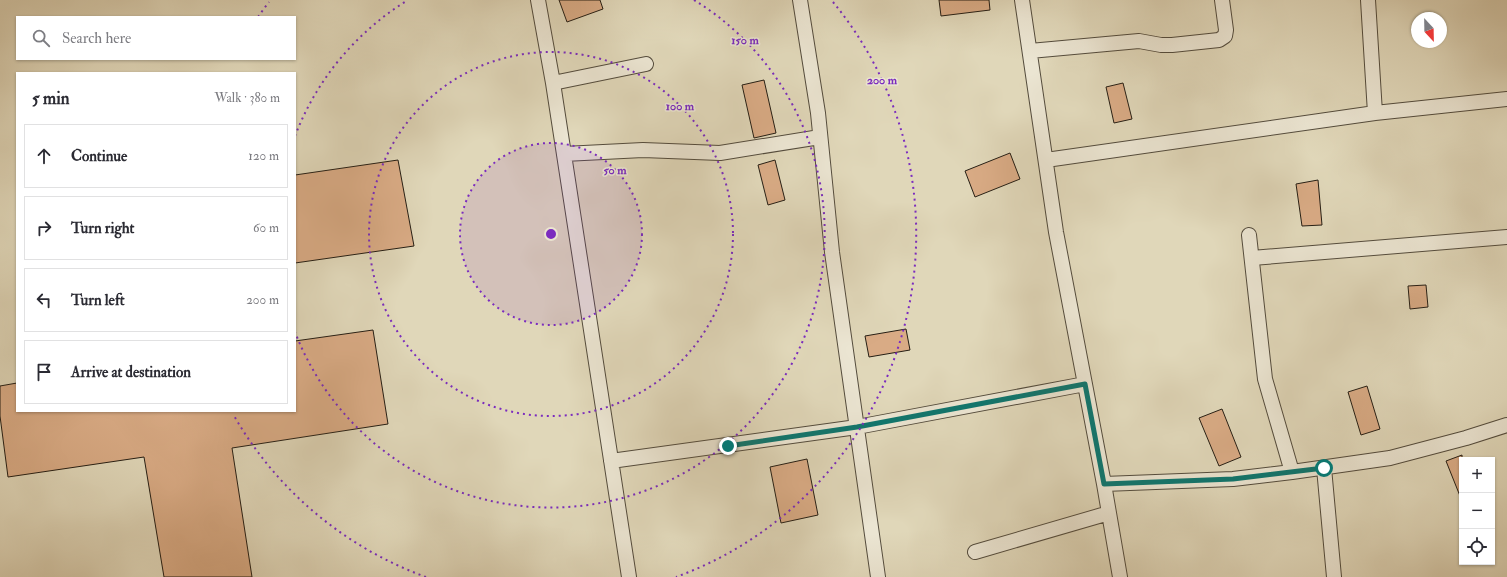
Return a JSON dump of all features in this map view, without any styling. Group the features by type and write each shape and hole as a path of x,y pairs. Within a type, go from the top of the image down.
{"street":[{"path":"538,0 553,83 629,577"},
{"path":"800,0 820,137 832,252 878,577"},
{"path":"1022,0 1056,232 1104,484 1120,577"},
{"path":"1030,51 1139,41 1167,45 1219,40 1225,36 1226,30 1222,0"},
{"path":"1368,0 1375,113"},
{"path":"553,83 646,64"},
{"path":"1046,160 1375,113 1507,99"},
{"path":"564,154 643,150 720,153 820,137"},
{"path":"1249,235 1265,379 1292,472"},
{"path":"1252,258 1507,237"},
{"path":"611,461 857,427 1085,384"},
{"path":"1104,484 1233,479 1324,468 1390,458 1466,438 1507,425"},
{"path":"1324,468 1334,577"},
{"path":"975,552 1109,512"}],"building":[{"path":"559,0 600,0 603,9 567,22"},
{"path":"939,0 989,0 990,10 941,16"},
{"path":"764,80 776,133 754,138 742,85"},
{"path":"1123,83 1132,119 1114,123 1106,87"},
{"path":"1010,153 1020,179 975,197 965,171"},
{"path":"398,160 414,246 296,263 296,175"},
{"path":"775,160 785,200 768,205 758,165"},
{"path":"1318,180 1322,225 1302,226 1296,184"},
{"path":"1426,285 1428,307 1410,309 1408,286"},
{"path":"906,329 910,350 869,357 865,336"},
{"path":"373,330 388,424 232,448 252,577 164,577 144,457 8,477 0,416 0,386 16,383 16,412 296,412 296,341"},
{"path":"1367,386 1380,429 1361,435 1348,392"},
{"path":"1222,409 1241,457 1219,466 1199,418"},
{"path":"1462,455 1462,457 1459,457 1459,494 1446,461"},
{"path":"807,459 818,515 781,523 770,467"}],"route":[{"path":"728,446 857,427 1085,384 1104,484 1233,479 1324,468"}]}
